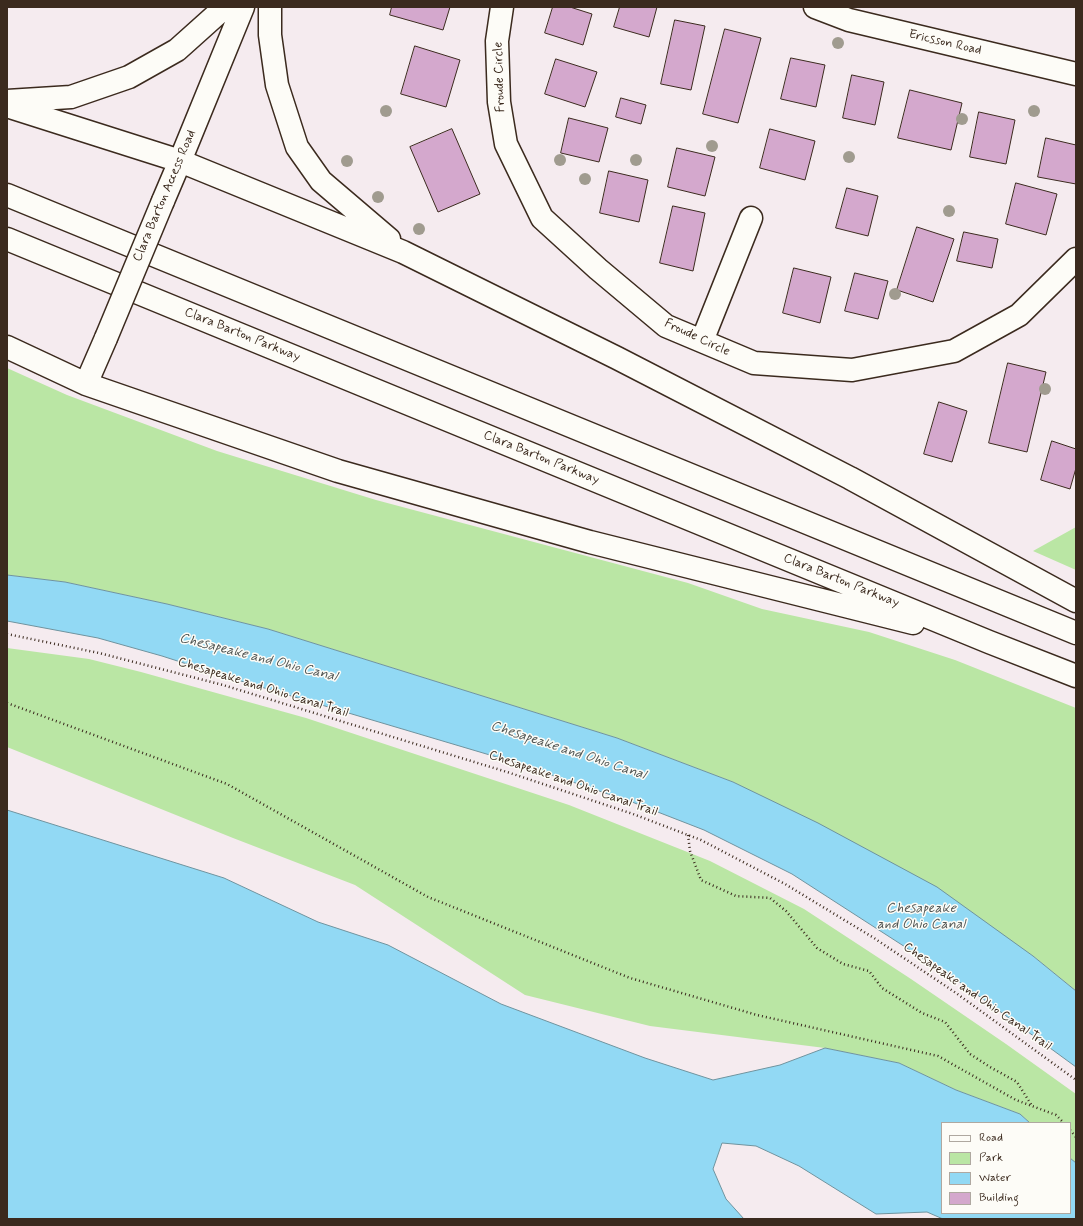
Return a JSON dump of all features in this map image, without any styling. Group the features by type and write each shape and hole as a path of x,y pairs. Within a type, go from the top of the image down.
{"main road":[{"path":"7,101 71,97 129,77 176,50 225,7"},
{"name":"Clara Barton Access Road","path":"86,384 243,7"},
{"path":"270,7 270,35 276,84 297,147 321,181 403,252"},
{"name":"Froude Circle","path":"502,7 497,41 499,102 506,144 542,218 598,269 666,326 754,363 852,370 954,352 1019,315 1076,259"},
{"name":"Ericsson Road","path":"815,7 849,20 1076,74"},
{"path":"7,106 180,161 403,252 617,358 843,475 1076,601"},
{"path":"7,195 1076,633"},
{"path":"702,341 751,218"},
{"name":"Clara Barton Parkway","path":"7,239 988,642 1076,676"},
{"path":"7,347 86,384 338,471 590,542 988,642"}],"path":[{"name":"Chesapeake and Ohio Canal Trail","path":"7,634 99,653 223,685 507,772 633,814 701,840 785,884 874,938 962,998 1076,1080"},
{"path":"7,703 227,784 428,897 630,978 757,1015 938,1056 1016,1100 1056,1115 1063,1122"},
{"path":"688,835 690,851 701,880 736,896 770,898 786,911 817,948 843,964 869,971 882,988 922,1013 945,1022 970,1054 1017,1082 1032,1107"}],"green space":[{"path":"7,368 67,395 217,451 376,500 688,583 762,609 869,632 955,660 1076,708 1076,991 1033,956 733,782 617,738 268,629 167,604 65,582 7,575"},
{"path":"1076,527 1076,570 1033,551"},
{"path":"7,648 89,659 306,718 569,805 710,861 804,909 911,979 1006,1044 1076,1094 1076,1163 1071,1159 1071,1122 1029,1122 1020,1114 956,1090 899,1063 825,1048 650,1026 525,995 355,885 233,838 7,747"}],"water":[{"name":"Chesapeake and Ohio Canal","path":"7,575 65,582 167,604 268,629 617,738 733,782 818,823 937,887 1033,956 1076,991 1076,1067 961,983 792,874 704,830 632,802 510,761 224,676 162,656 98,638 7,621"},
{"path":"7,810 224,878 318,922 388,945 501,1004 645,1058 713,1080 780,1065 825,1048 899,1063 956,1090 1020,1114 1029,1122 941,1122 941,1214 1071,1214 1071,1159 1076,1163 1076,1219 943,1219 927,1212 876,1214 799,1166 756,1146 722,1143 713,1169 726,1199 744,1219 7,1219"}],"building":[{"path":"392,7 450,7 443,30 390,15"},
{"path":"553,7 570,7 592,14 583,45 545,33"},
{"path":"620,7 657,7 649,37 614,27"},
{"path":"675,20 705,26 691,90 661,84"},
{"path":"725,29 761,38 738,123 703,114"},
{"path":"415,46 460,60 446,107 401,94"},
{"path":"791,58 825,65 816,107 781,99"},
{"path":"556,59 597,72 585,107 545,94"},
{"path":"852,75 884,82 875,125 843,118"},
{"path":"910,90 962,103 951,150 898,138"},
{"path":"621,98 646,105 641,124 616,117"},
{"path":"979,112 1015,120 1006,164 970,157"},
{"path":"569,118 608,128 599,162 561,153"},
{"path":"452,129 480,194 438,212 410,147"},
{"path":"770,129 815,141 805,180 760,168"},
{"path":"1046,138 1076,145 1076,184 1038,177"},
{"path":"677,148 715,157 705,196 668,187"},
{"path":"609,171 648,180 639,222 600,213"},
{"path":"1016,183 1057,194 1046,235 1006,224"},
{"path":"847,188 878,196 868,236 836,228"},
{"path":"673,206 705,213 693,271 660,263"},
{"path":"917,227 954,239 933,302 897,290"},
{"path":"964,232 998,239 992,268 957,261"},
{"path":"794,268 831,277 820,323 783,313"},
{"path":"855,273 888,281 878,319 845,311"},
{"path":"1008,363 1046,372 1027,452 989,443"},
{"path":"939,402 967,411 952,462 924,454"},
{"path":"1052,441 1076,449 1076,468 1070,489 1041,480"}]}
